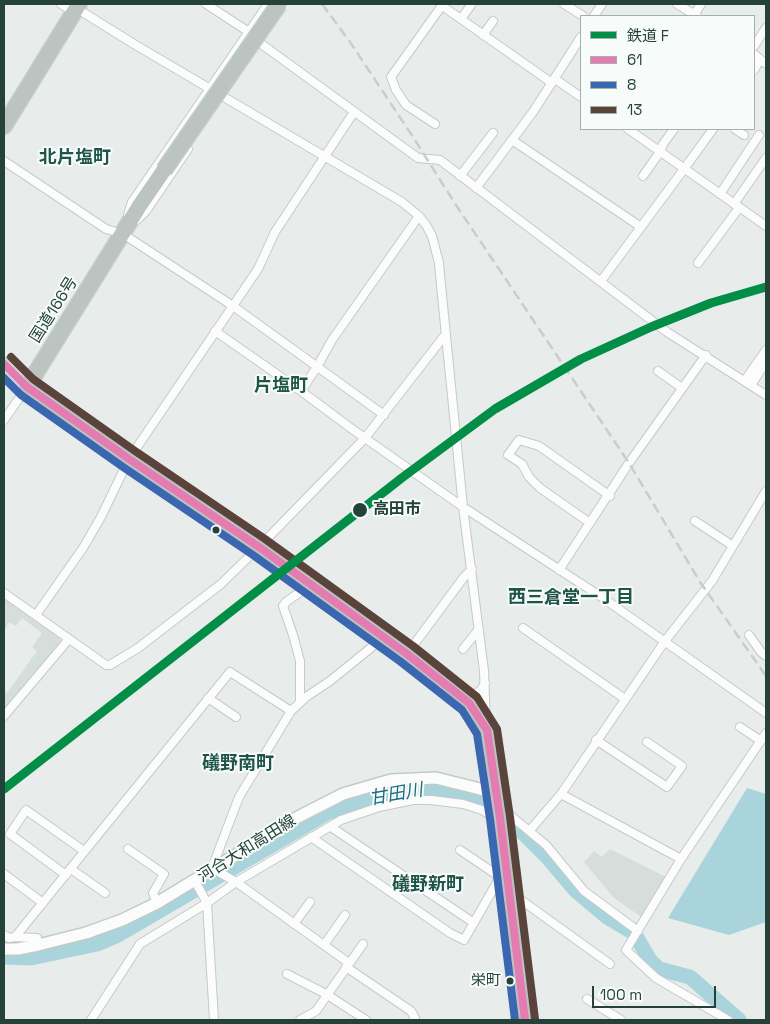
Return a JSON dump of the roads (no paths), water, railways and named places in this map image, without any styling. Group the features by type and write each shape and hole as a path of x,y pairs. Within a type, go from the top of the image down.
{"highway":[{"name":"国道166号","path":"27,387 164,170 279,4"},
{"path":"4,126 72,7"},
{"path":"27,387 129,459 259,546 383,638 408,654 469,703 487,730 498,810 505,883 526,1020"}],"main road":[{"path":"4,364 27,387"},
{"name":"河合大和高田線","path":"4,949 18,949 38,945 86,933 122,920 196,883 298,817 343,794 391,780 436,778 498,810"}],"street":[{"path":"206,4 249,32"},
{"path":"123,234 132,202 268,4"},
{"path":"123,234 146,211 287,4"},
{"path":"461,19 471,4"},
{"path":"564,4 581,15"},
{"path":"595,15 602,4"},
{"path":"677,4 694,15"},
{"path":"435,124 406,105 396,90 391,77 442,5 483,35 580,96"},
{"path":"72,7 402,202 419,216 432,236 439,263 463,507 485,682 487,730"},
{"path":"483,35 494,21"},
{"path":"755,44 766,28"},
{"path":"476,188 512,140 580,39"},
{"path":"260,44 418,158 440,160 667,332 706,355 766,395"},
{"path":"36,615 83,548 101,517 129,459 214,331 258,269 275,232 354,112"},
{"path":"629,130 737,206 765,222"},
{"path":"643,176 673,130"},
{"path":"600,281 712,130"},
{"path":"736,130 744,135"},
{"path":"460,176 493,133"},
{"path":"720,194 759,135"},
{"path":"512,140 640,227"},
{"path":"698,263 737,206 766,158"},
{"path":"4,161 106,229 123,234 233,306 384,415"},
{"path":"301,391 332,340 419,216"},
{"path":"214,331 463,507 665,641 766,713"},
{"path":"4,593 106,665 110,665 138,648 221,584 365,438 445,335"},
{"path":"748,383 766,350"},
{"path":"559,570 706,355"},
{"path":"748,383 766,362"},
{"path":"658,372 682,388"},
{"path":"4,379 27,387 4,420"},
{"path":"590,523 540,488 529,477 522,464 508,455 519,440 539,446 610,496"},
{"path":"530,830 561,794 665,641 712,581 765,495"},
{"path":"694,521 733,546"},
{"path":"408,654 464,577 472,569"},
{"path":"300,701 300,661 283,606 310,585"},
{"path":"523,628 625,699"},
{"path":"463,649 479,629"},
{"path":"750,635 761,652 766,656"},
{"path":"383,638 330,681 300,701 291,711 239,797 216,870 234,880 324,945 347,965 411,1011 415,1018 413,1020"},
{"path":"4,716 69,639"},
{"path":"14,937 230,672 291,711"},
{"path":"454,690 461,695 470,696 481,690 485,682"},
{"path":"208,698 236,718"},
{"path":"740,727 761,741"},
{"path":"728,1020 656,978 626,950 681,859 766,733"},
{"path":"596,740 667,787 682,766 647,742"},
{"path":"561,794 681,859"},
{"path":"91,1020 140,944 234,880 341,820 380,807 413,800 431,800 463,804 482,810 498,810 530,830 546,845 584,891 638,931"},
{"path":"84,851 26,810 10,834 68,872 105,893"},
{"path":"331,827 474,923"},
{"path":"311,837 450,933 464,940 474,923 505,883"},
{"path":"128,849 164,874 153,893 157,903"},
{"path":"460,850 610,964"},
{"path":"4,874 43,903"},
{"path":"196,883 205,900 214,1020"},
{"path":"294,924 310,902"},
{"path":"324,945 344,915"},
{"path":"4,935 9,938 37,938 38,945"},
{"path":"300,1020 316,1011 326,994 363,944"},
{"path":"287,974 326,994 366,1020"},
{"path":"587,999 620,1020"}],"water":[{"path":"747,788 766,794 766,922 729,935 668,918"}],"waterway":[{"name":"甘田川","path":"4,957 31,958 97,944 118,935 327,813 376,796 423,788 458,792 484,800 507,817 547,857 575,890 607,917 634,933 650,960 659,969 690,977 739,1020"}],"railway":[{"path":"322,4 350,42 456,205 629,463 700,582 766,676"}],"rail line":[{"name":"F","path":"4,789 403,477 495,409 581,359 651,327 711,303 766,287"}],"place":[{"name":"高田市","path":"360,510"},
{"name":"栄町","path":"510,981"}],"district":[{"name":"北片塩町","path":"75,158"},
{"name":"片塩町","path":"281,386"},
{"name":"西三倉堂一丁目","path":"571,598"},
{"name":"礒野南町","path":"238,764"},
{"name":"礒野新町","path":"428,885"}]}
